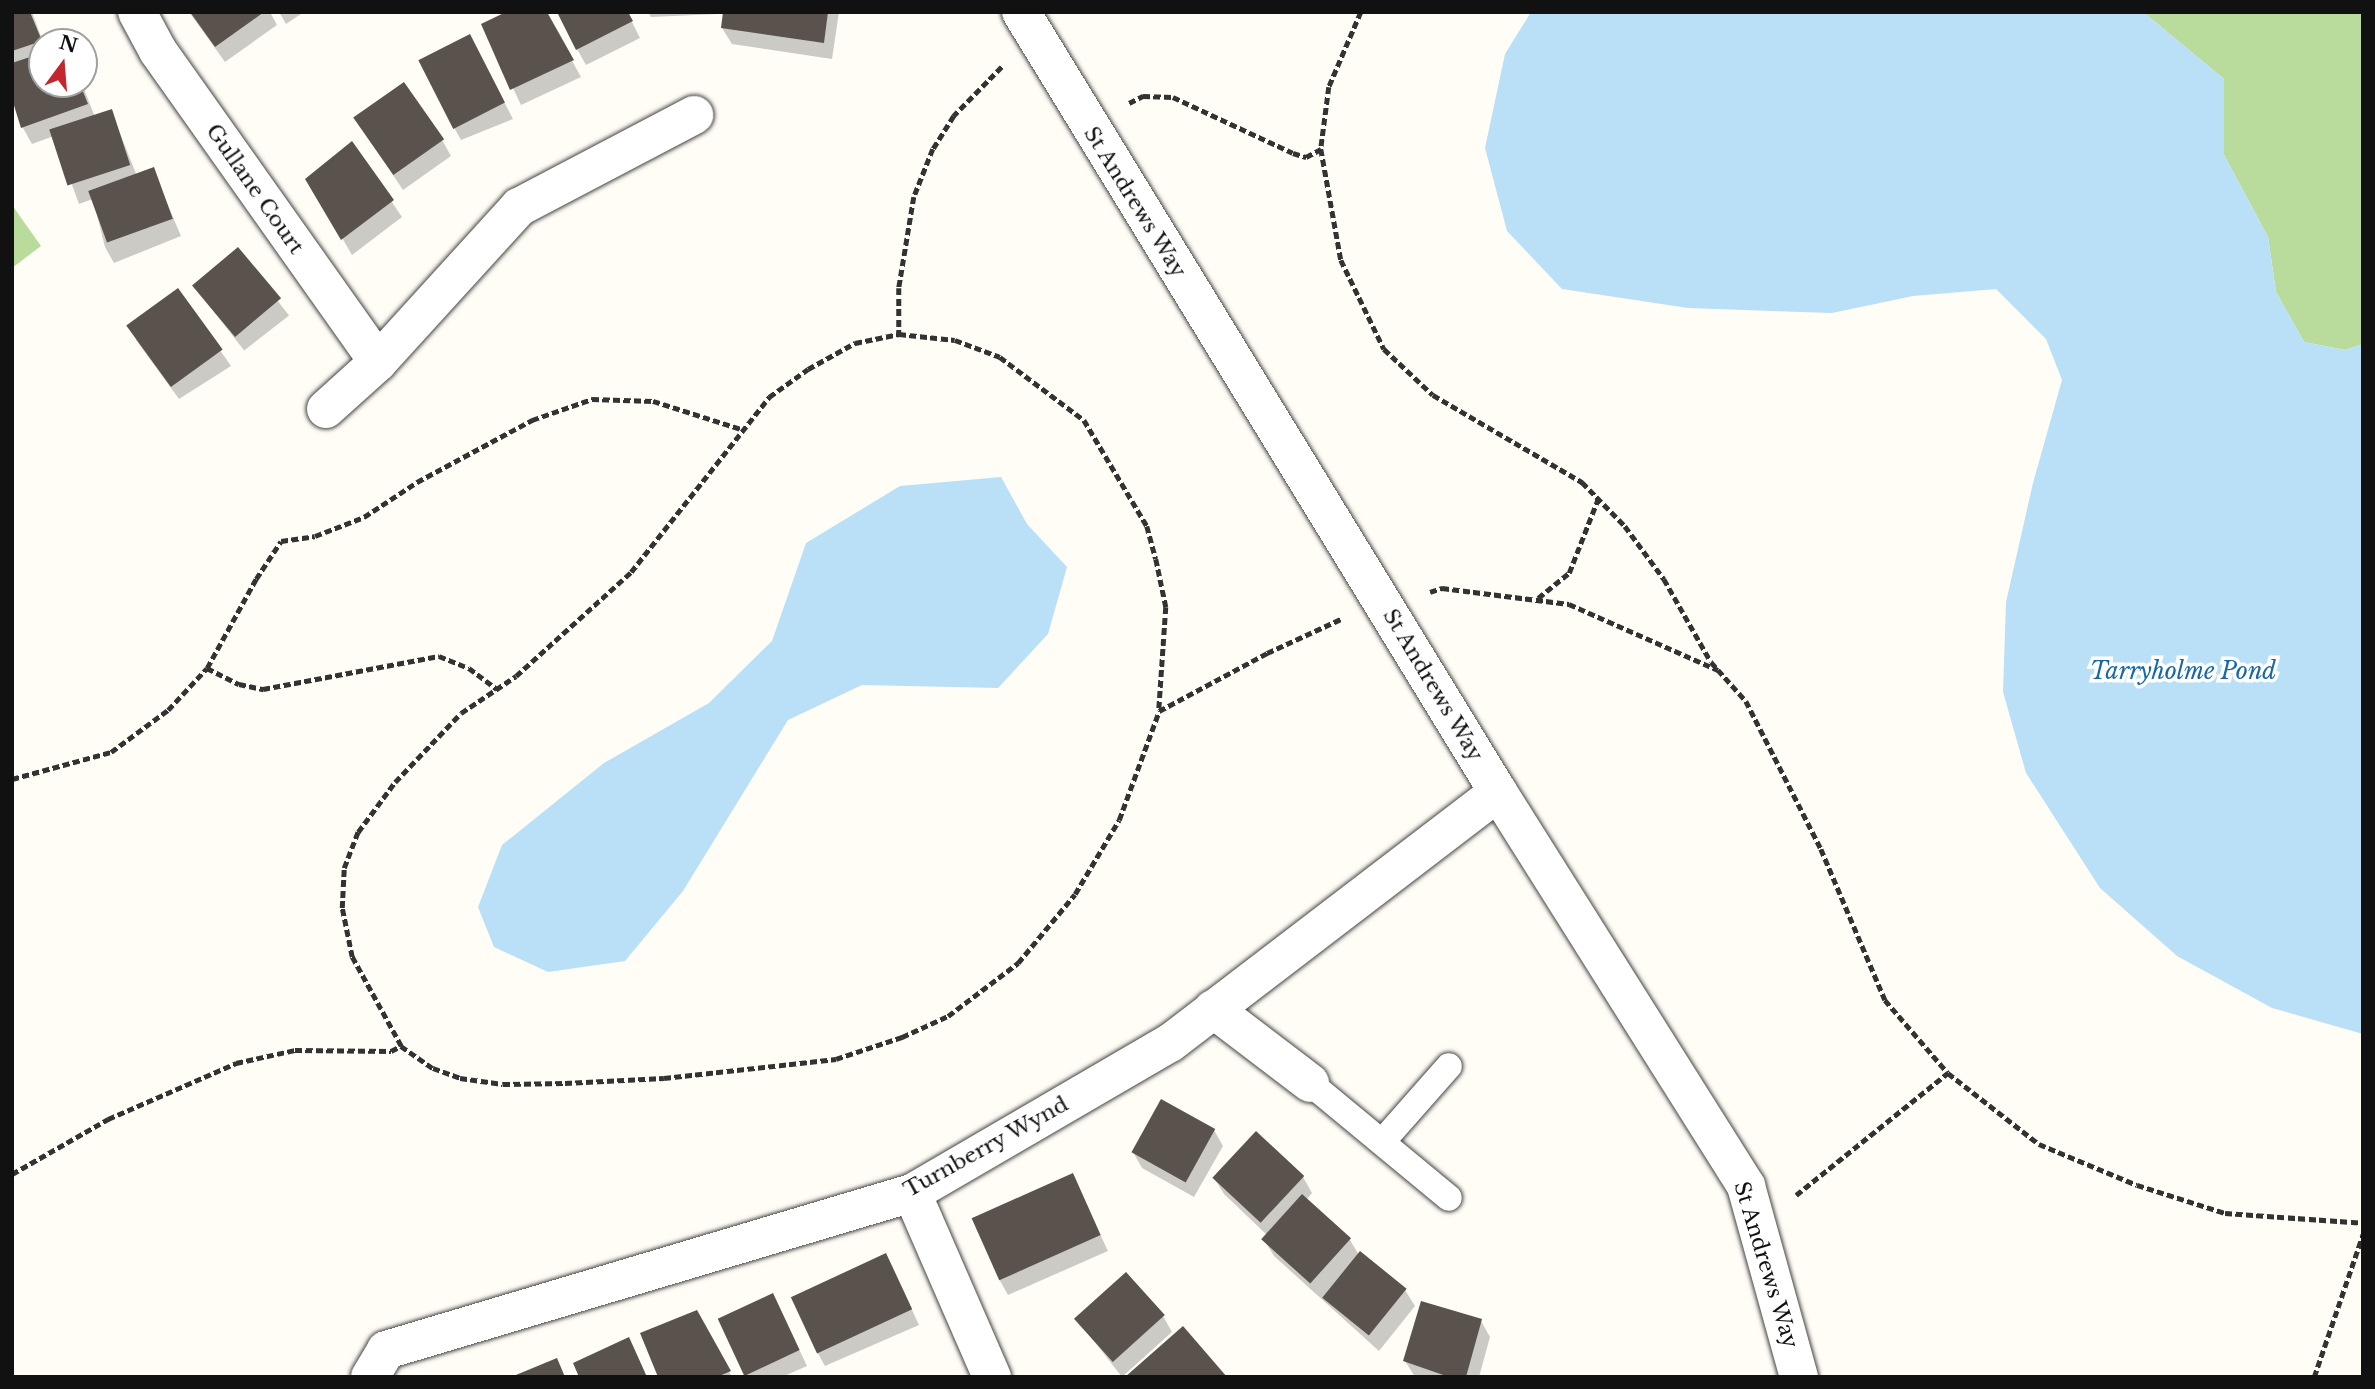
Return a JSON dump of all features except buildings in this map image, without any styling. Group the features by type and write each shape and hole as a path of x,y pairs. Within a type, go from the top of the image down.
{"street":[{"name":"Gullane Court","path":"137,12 158,51 378,362"},
{"name":"St Andrews Way","path":"1029,28 1498,792 1746,1186 1800,1377"},
{"path":"326,409 378,362 519,207 694,116"},
{"name":"Turnberry Wynd","path":"370,1377 386,1350 912,1193 1170,1043 1498,792"},
{"path":"1213,1009 1310,1083"},
{"path":"912,1193 992,1377"}],"lane":[{"path":"1382,1142 1449,1066"},
{"path":"1310,1083 1449,1198"}],"path":[{"path":"1361,12 1329,88 1321,149 1341,260 1384,348 1433,396 1582,482 1664,579 1718,670 1746,701 1783,769 1885,1000 1948,1073 2039,1144 2137,1185 2225,1213 2363,1223"},
{"path":"899,334 906,231 933,149 954,116 1029,28"},
{"path":"1088,126 1143,96 1172,97 1293,153 1306,157 1321,149"},
{"path":"899,334 955,340 1000,357 1084,420 1146,526 1166,607 1159,711 1119,820 1075,894 1018,963 948,1016 902,1037 836,1059 664,1079 540,1083 460,1078 433,1068 401,1046 352,957 342,908 344,868 358,832 395,782 461,713 496,689 631,572 769,397 808,369 855,343 899,334"},
{"path":"12,779 111,752 168,710 208,668 281,541 315,537 364,517 417,482 532,420 592,399 653,401 744,429"},
{"path":"1538,598 1569,573 1598,499"},
{"path":"1159,711 1267,653 1383,604 1442,588 1569,604 1718,670"},
{"path":"208,668 239,684 263,689 439,656 469,668 496,689"},
{"path":"12,1174 108,1119 236,1063 295,1050 391,1051 401,1046"},
{"path":"1758,1227 1948,1073"},
{"path":"2314,1377 2363,1234"}],"green space":[{"path":"2143,12 2363,12 2363,344 2345,350 2304,342 2276,292 2268,237 2224,155 2224,79"},
{"path":"12,205 41,246 12,268"}],"water":[{"name":"Tarryholme Pond","path":"1531,12 2143,12 2224,79 2224,155 2268,237 2276,292 2304,342 2345,350 2363,344 2363,1034 2272,1008 2177,956 2100,888 2026,773 2003,692 2006,602 2033,483 2062,380 2046,339 1996,289 1913,296 1832,313 1688,308 1562,289 1507,231 1485,148 1505,54"},
{"path":"1001,477 1027,524 1067,567 1048,634 998,688 862,685 788,720 683,891 625,961 548,972 494,947 478,907 502,845 604,763 709,703 772,641 806,543 900,486"}]}
